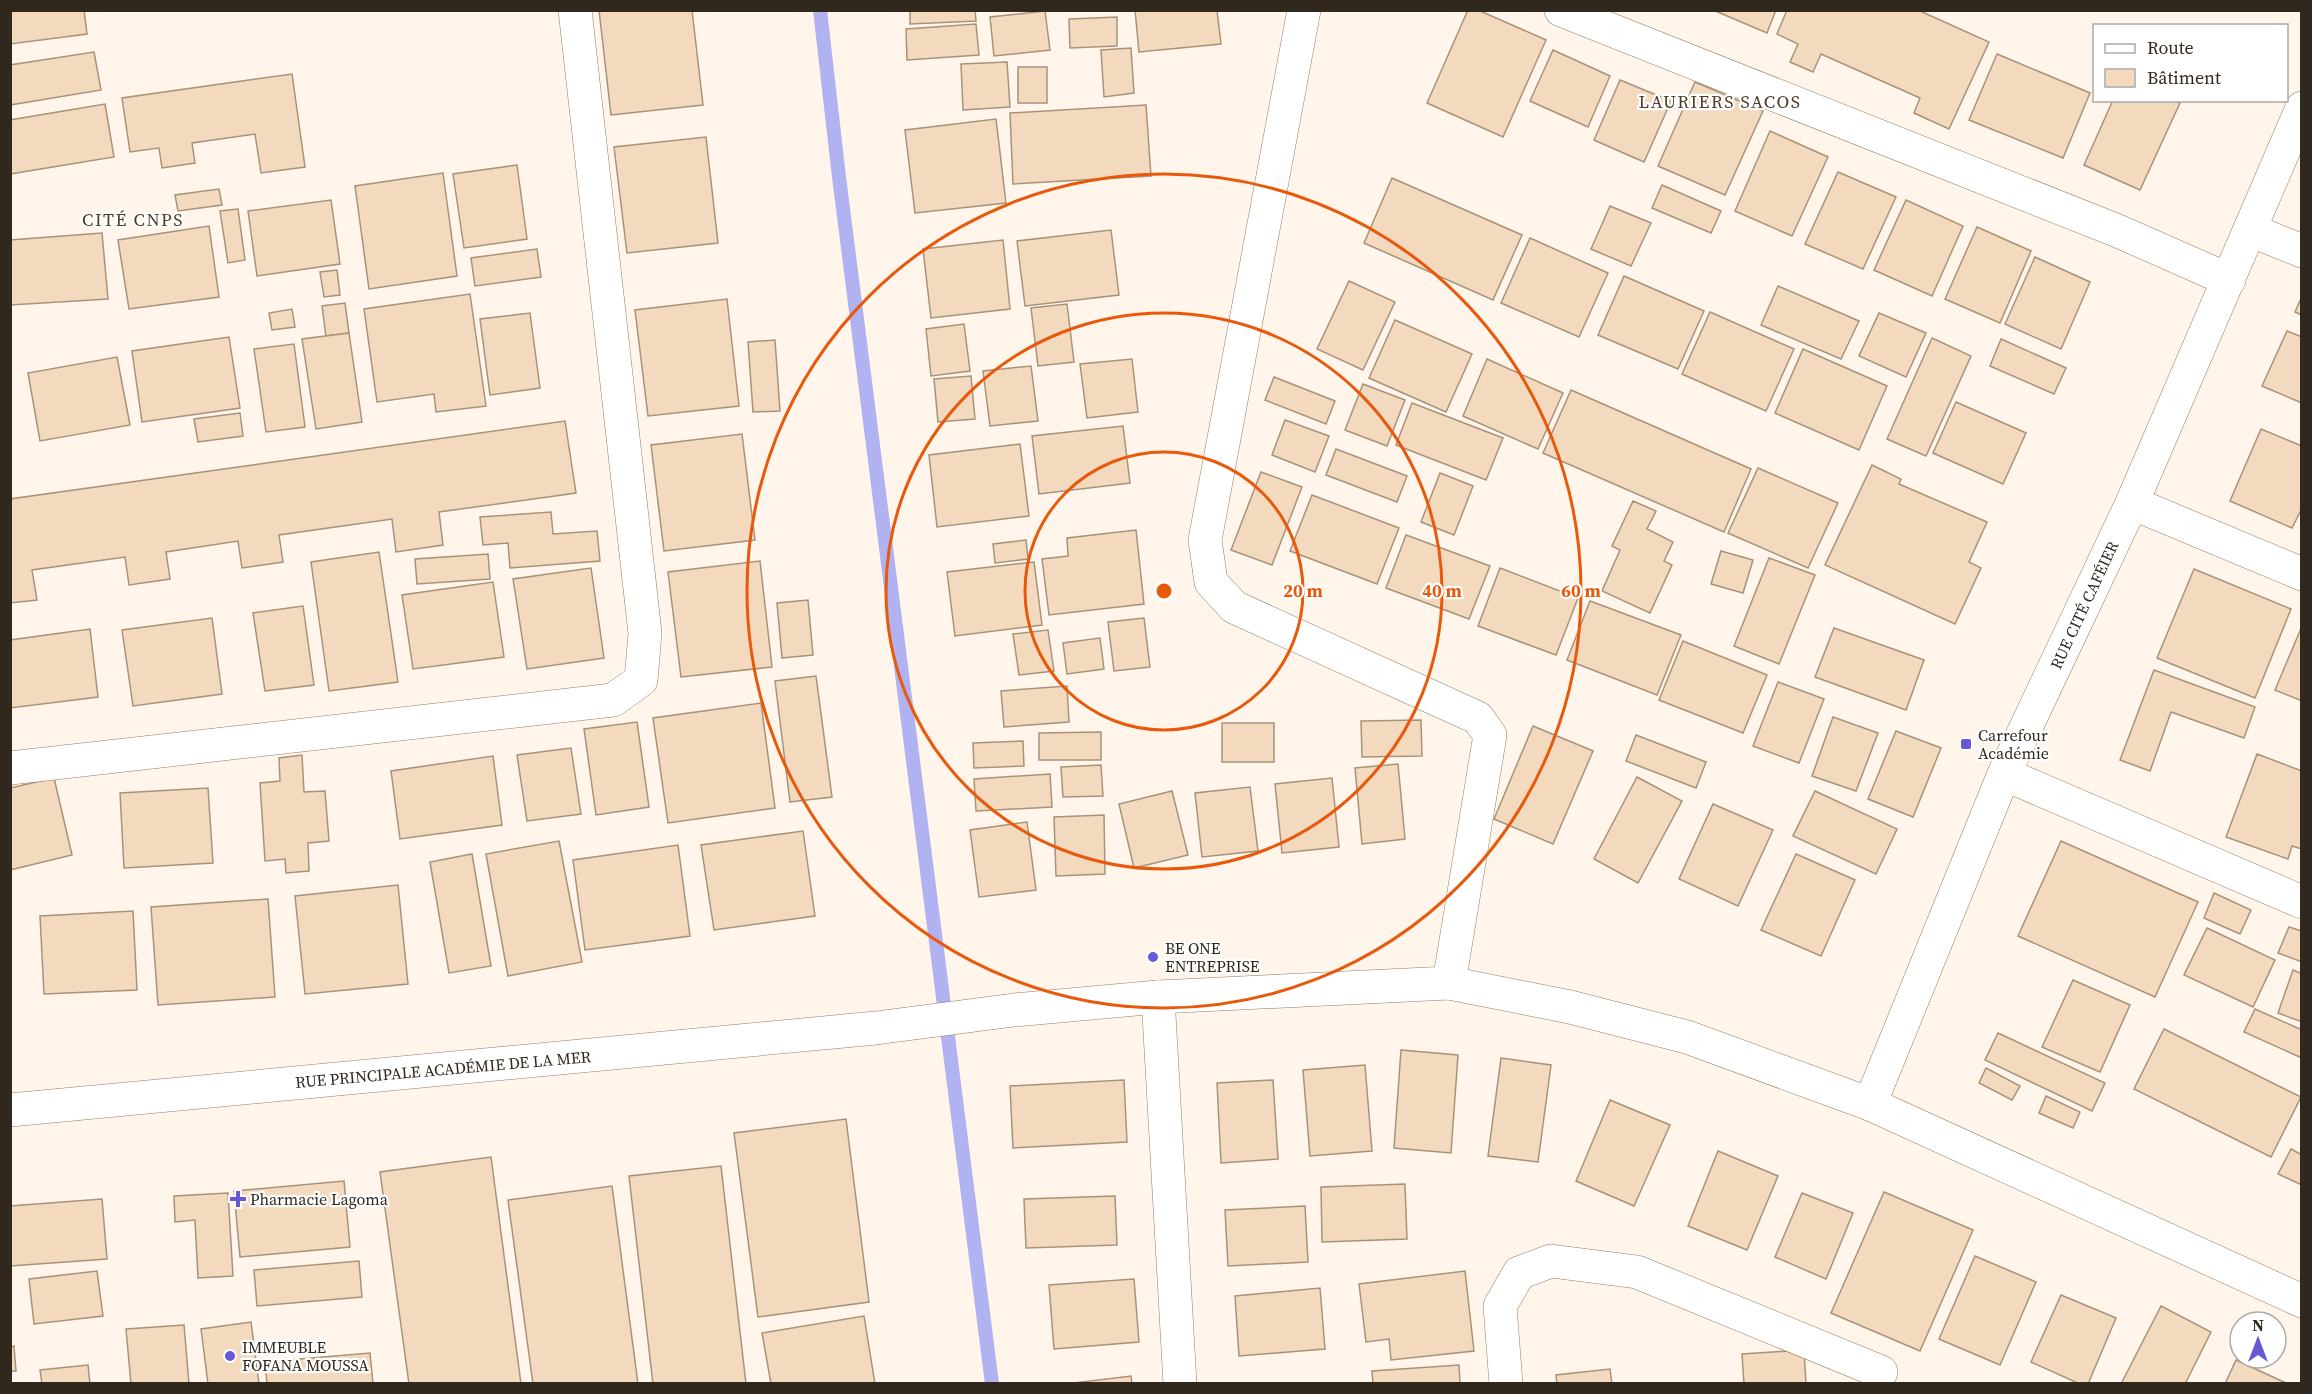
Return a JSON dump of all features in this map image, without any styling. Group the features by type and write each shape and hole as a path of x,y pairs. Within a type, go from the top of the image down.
{"street":[{"path":"10,768 613,700 641,680 645,633 575,10"},
{"path":"1304,10 1205,540 1211,582 1234,607 1478,718 1490,735 1449,983"},
{"path":"1561,10 2118,231 2229,280"},
{"name":"RUE CITÉ CAFÉIER","path":"1870,1104 2004,774 2132,503 2301,108"},
{"path":"2250,230 2301,251"},
{"path":"2132,503 2301,574"},
{"path":"2004,774 2301,902"},
{"name":"RUE PRINCIPALE ACADÉMIE DE LA MER","path":"10,1110 876,1028 1014,1010 1158,997 1449,983 1570,1006 1687,1037 1870,1104 2301,1301"},
{"path":"1158,997 1180,1383"},
{"path":"1506,1383 1500,1305 1519,1273 1551,1261 1637,1272 1881,1372"}],"building":[{"path":"10,10 84,10 87,34 10,44"},
{"path":"599,10 692,10 703,105 611,115"},
{"path":"910,10 975,10 976,21 910,24"},
{"path":"1135,10 1217,10 1221,44 1139,52"},
{"path":"1468,10 1478,10 1546,40 1503,137 1427,103"},
{"path":"1713,10 1776,10 1767,33"},
{"path":"1787,10 1918,10 1989,42 1949,129 1914,113 1920,98 1821,54 1813,72 1790,62 1798,44 1777,34"},
{"path":"1045,11 1050,50 994,56 990,17"},
{"path":"1117,17 1117,46 1070,48 1069,19"},
{"path":"976,24 979,55 907,60 906,29"},
{"path":"1131,48 1134,93 1104,97 1101,50"},
{"path":"1553,50 1610,76 1588,127 1530,101"},
{"path":"94,52 101,90 10,105 10,65"},
{"path":"1997,54 2090,93 2063,158 1969,120"},
{"path":"1007,62 1010,107 963,110 961,64"},
{"path":"1018,67 1047,67 1047,103 1018,103"},
{"path":"292,74 305,167 261,173 255,134 192,143 195,163 162,168 159,148 130,152 122,98"},
{"path":"1620,80 1671,101 1644,162 1594,140"},
{"path":"1695,82 1763,111 1725,195 1658,166"},
{"path":"2112,102 2180,103 2140,190 2084,165"},
{"path":"105,104 114,157 10,174 10,120"},
{"path":"1146,105 1151,176 1013,184 1010,113"},
{"path":"996,119 1006,203 915,213 905,130"},
{"path":"1770,131 1828,157 1792,236 1735,211"},
{"path":"706,137 718,243 627,253 614,147"},
{"path":"517,165 527,239 464,248 453,174"},
{"path":"1838,172 1896,197 1863,269 1805,244"},
{"path":"443,173 457,276 369,289 355,186"},
{"path":"1392,178 1522,235 1493,300 1364,243"},
{"path":"1662,185 1721,211 1711,233 1652,208"},
{"path":"219,189 222,205 178,211 175,195"},
{"path":"331,200 340,264 257,276 248,211"},
{"path":"1906,200 1963,226 1932,296 1874,270"},
{"path":"1610,206 1651,223 1631,266 1591,249"},
{"path":"238,209 245,260 228,263 220,211"},
{"path":"209,226 219,297 129,309 118,240"},
{"path":"1977,227 2031,251 2000,323 1945,299"},
{"path":"1111,230 1119,295 1025,306 1017,241"},
{"path":"102,233 108,299 10,305 10,240"},
{"path":"1530,238 1608,273 1579,337 1501,303"},
{"path":"1003,240 1010,309 931,318 923,249"},
{"path":"537,249 541,277 475,286 471,258"},
{"path":"2035,257 2090,282 2061,349 2005,324"},
{"path":"337,270 340,295 324,297 320,272"},
{"path":"1624,276 1704,311 1678,369 1598,335"},
{"path":"1349,281 1395,302 1363,370 1317,349"},
{"path":"1778,286 1859,321 1841,359 1761,325"},
{"path":"470,294 486,406 436,412 434,394 377,402 364,309"},
{"path":"2302,296 2302,315 2295,312"},
{"path":"727,299 739,406 648,416 635,310"},
{"path":"345,303 349,333 326,336 322,306"},
{"path":"1067,304 1074,362 1038,366 1031,308"},
{"path":"292,309 295,327 272,330 269,313"},
{"path":"1710,312 1794,349 1766,411 1682,374"},
{"path":"530,313 540,388 490,395 480,319"},
{"path":"1879,313 1926,333 1906,377 1859,356"},
{"path":"1395,320 1472,354 1446,412 1369,378"},
{"path":"964,324 970,371 931,376 926,329"},
{"path":"2287,331 2302,337 2302,403 2262,386"},
{"path":"349,333 362,422 316,429 302,339"},
{"path":"229,337 240,408 142,422 132,351"},
{"path":"1932,338 1971,356 1926,456 1887,439"},
{"path":"2001,339 2066,368 2054,394 1990,366"},
{"path":"775,340 780,411 753,412 748,342"},
{"path":"294,344 305,427 266,432 254,349"},
{"path":"1803,349 1887,386 1859,450 1775,413"},
{"path":"117,357 130,425 40,441 28,373"},
{"path":"1132,359 1138,412 1087,418 1080,364"},
{"path":"1487,359 1563,393 1538,449 1463,416"},
{"path":"1031,366 1038,421 990,426 983,371"},
{"path":"971,376 975,419 938,422 934,379"},
{"path":"1274,377 1335,401 1326,424 1265,400"},
{"path":"1363,384 1405,400 1387,446 1345,430"},
{"path":"1571,390 1751,469 1724,532 1543,453"},
{"path":"1956,402 2026,433 2003,484 1933,453"},
{"path":"1412,403 1503,438 1486,480 1396,445"},
{"path":"240,413 243,436 198,442 194,419"},
{"path":"1285,420 1329,436 1315,472 1272,455"},
{"path":"565,421 576,493 439,512 443,545 396,552 392,519 279,535 283,562 242,568 238,541 166,552 170,579 129,585 125,557 32,570 37,600 10,603 10,499"},
{"path":"1123,426 1130,483 1039,494 1032,436"},
{"path":"2261,429 2302,446 2302,508 2292,528 2230,501"},
{"path":"742,434 755,540 664,551 651,445"},
{"path":"1020,444 1029,516 937,527 929,455"},
{"path":"1336,449 1407,476 1397,502 1326,475"},
{"path":"1872,465 1901,479 1899,484 1987,522 1969,562 1981,568 1955,624 1825,565"},
{"path":"1758,468 1838,503 1808,568 1728,533"},
{"path":"1261,472 1302,487 1272,565 1231,550"},
{"path":"1440,473 1473,486 1454,535 1421,522"},
{"path":"1312,495 1399,528 1377,584 1290,551"},
{"path":"1633,501 1656,511 1647,529 1673,542 1664,561 1672,565 1650,613 1602,591 1620,550 1612,546"},
{"path":"551,512 553,534 597,531 600,561 510,568 508,543 483,545 480,517"},
{"path":"1136,530 1144,604 1049,615 1042,559 1068,556 1067,538"},
{"path":"1406,535 1490,566 1469,619 1386,588"},
{"path":"1026,540 1028,559 995,563 993,544"},
{"path":"1721,551 1753,560 1743,593 1711,584"},
{"path":"379,552 398,682 329,691 311,562"},
{"path":"488,554 490,579 417,584 415,559"},
{"path":"1769,558 1815,575 1779,664 1734,646"},
{"path":"760,561 772,667 681,677 668,572"},
{"path":"1034,562 1042,625 955,636 947,572"},
{"path":"591,568 604,658 527,669 513,579"},
{"path":"1500,568 1578,598 1556,655 1478,626"},
{"path":"2194,569 2291,609 2255,698 2157,658"},
{"path":"493,582 504,657 413,669 402,595"},
{"path":"808,600 813,655 782,658 777,603"},
{"path":"1590,601 1681,635 1657,695 1567,660"},
{"path":"303,606 314,685 265,691 253,613"},
{"path":"212,618 222,694 133,706 122,630"},
{"path":"1144,618 1150,667 1114,671 1108,622"},
{"path":"2302,626 2302,701 2275,690"},
{"path":"1834,628 1924,660 1906,710 1815,677"},
{"path":"90,629 98,697 10,708 10,640"},
{"path":"1048,630 1054,671 1019,675 1013,634"},
{"path":"1100,638 1104,669 1067,674 1063,643"},
{"path":"1683,641 1767,675 1743,733 1659,700"},
{"path":"2154,670 2255,707 2244,738 2171,712 2150,771 2120,760"},
{"path":"816,676 832,797 790,802 775,681"},
{"path":"1778,682 1824,699 1799,763 1753,746"},
{"path":"1067,686 1069,722 1004,727 1001,691"},
{"path":"761,703 775,808 668,823 653,718"},
{"path":"1833,717 1878,733 1856,791 1812,776"},
{"path":"1421,720 1422,756 1362,757 1361,721"},
{"path":"637,722 649,807 596,815 584,729"},
{"path":"1222,723 1274,723 1274,762 1222,762"},
{"path":"1533,726 1593,751 1553,844 1494,819"},
{"path":"1896,731 1941,748 1913,817 1868,799"},
{"path":"1101,732 1101,760 1039,760 1039,733"},
{"path":"1636,735 1706,762 1696,788 1626,761"},
{"path":"1023,741 1024,766 974,768 973,743"},
{"path":"571,748 581,814 527,821 517,755"},
{"path":"2257,754 2302,771 2302,849 2292,846 2288,859 2226,837"},
{"path":"302,755 304,792 325,791 329,841 308,843 309,871 286,873 285,859 265,861 260,783 280,781 279,758"},
{"path":"493,756 502,825 400,839 391,771"},
{"path":"1398,764 1405,839 1362,844 1355,768"},
{"path":"1101,765 1103,796 1063,797 1061,767"},
{"path":"1050,774 1052,807 976,811 974,779"},
{"path":"1637,777 1682,801 1638,883 1594,859"},
{"path":"54,778 72,855 10,870 10,788"},
{"path":"1332,778 1339,847 1282,853 1275,784"},
{"path":"1250,787 1258,851 1202,857 1195,793"},
{"path":"208,788 213,863 124,868 120,793"},
{"path":"1172,791 1188,855 1134,868 1119,804"},
{"path":"1815,791 1897,829 1876,874 1793,836"},
{"path":"1713,804 1773,830 1738,906 1679,879"},
{"path":"1104,815 1105,874 1056,876 1054,817"},
{"path":"1027,822 1036,890 979,897 970,830"},
{"path":"803,831 815,916 714,930 701,845"},
{"path":"559,841 582,962 508,976 486,854"},
{"path":"2061,841 2198,902 2155,997 2018,936"},
{"path":"678,845 690,936 585,950 573,860"},
{"path":"472,854 491,966 449,973 430,862"},
{"path":"1796,854 1855,880 1821,956 1761,930"},
{"path":"398,885 408,984 305,994 295,896"},
{"path":"2214,893 2251,910 2240,934 2204,918"},
{"path":"268,899 275,997 158,1005 151,907"},
{"path":"133,911 137,990 44,994 40,916"},
{"path":"2289,927 2302,931 2302,962 2278,953"},
{"path":"2207,928 2275,960 2253,1007 2184,975"},
{"path":"2293,970 2302,974 2302,1022 2278,1013"},
{"path":"2073,980 2130,1005 2100,1072 2042,1047"},
{"path":"2255,1009 2302,1030 2302,1058 2244,1032"},
{"path":"2164,1029 2301,1097 2271,1157 2134,1089"},
{"path":"1998,1033 2105,1083 2092,1111 1985,1060"},
{"path":"1401,1050 1458,1055 1451,1153 1394,1148"},
{"path":"1501,1058 1551,1065 1538,1162 1488,1156"},
{"path":"1365,1065 1372,1151 1310,1156 1303,1070"},
{"path":"1986,1068 2020,1086 2012,1100 1979,1083"},
{"path":"1124,1080 1127,1142 1013,1148 1010,1086"},
{"path":"1273,1080 1278,1159 1221,1163 1217,1083"},
{"path":"2046,1096 2080,1112 2073,1128 2039,1113"},
{"path":"1610,1100 1670,1125 1634,1206 1576,1181"},
{"path":"846,1119 869,1302 758,1317 734,1133"},
{"path":"2291,1149 2302,1155 2302,1185 2278,1174"},
{"path":"1718,1151 1778,1176 1747,1250 1688,1226"},
{"path":"491,1157 521,1384 409,1384 380,1172"},
{"path":"721,1166 746,1384 653,1384 629,1176"},
{"path":"344,1181 350,1247 240,1257 234,1191"},
{"path":"1405,1184 1407,1239 1322,1242 1321,1187"},
{"path":"612,1186 638,1384 533,1384 508,1200"},
{"path":"1884,1192 1973,1230 1920,1351 1831,1313"},
{"path":"228,1193 233,1276 198,1278 195,1220 175,1222 174,1196"},
{"path":"1802,1193 1853,1213 1826,1279 1775,1257"},
{"path":"1115,1196 1117,1245 1026,1248 1024,1199"},
{"path":"102,1199 107,1259 10,1266 10,1206"},
{"path":"1305,1206 1308,1262 1228,1266 1225,1210"},
{"path":"1975,1256 2036,1282 2000,1365 1939,1339"},
{"path":"359,1261 362,1297 257,1306 254,1270"},
{"path":"97,1271 103,1316 34,1324 29,1279"},
{"path":"1465,1271 1474,1351 1391,1360 1389,1339 1366,1342 1359,1284"},
{"path":"1134,1279 1139,1342 1054,1349 1049,1285"},
{"path":"1320,1288 1325,1349 1239,1356 1235,1296"},
{"path":"2061,1295 2116,1318 2088,1384 2080,1384 2031,1362"},
{"path":"2161,1306 2211,1332 2185,1384 2121,1384"},
{"path":"864,1316 875,1384 771,1384 762,1333"},
{"name":"IMMEUBLE FOFANA MOUSSA","path":"251,1322 259,1384 208,1384 201,1329"},
{"path":"184,1325 189,1384 131,1384 126,1329"},
{"path":"14,1346 16,1371 10,1371 10,1347"},
{"path":"1804,1350 1806,1384 1744,1384 1742,1354"},
{"path":"370,1353 373,1384 267,1384 265,1362"},
{"path":"88,1365 90,1384 42,1384 40,1370"},
{"path":"1459,1365 1460,1384 1373,1384 1372,1371"},
{"path":"1610,1369 1612,1384 1557,1384 1556,1375"},
{"path":"2231,1370 2258,1370 2286,1383 2225,1384"},
{"path":"1131,1376 1132,1384 1065,1384"}],"waterway":[{"path":"820,10 839,177 992,1384"}],"place":[{"name":"Carrefour Académie","path":"1966,744"},
{"name":"BE ONE ENTREPRISE","path":"1153,957"},
{"name":"Pharmacie Lagoma","path":"238,1199"},
{"name":"IMMEUBLE FOFANA MOUSSA","path":"230,1356"}],"district":[{"name":"LAURIERS SACOS","path":"1720,102"},
{"name":"CITÉ CNPS","path":"133,220"}]}
